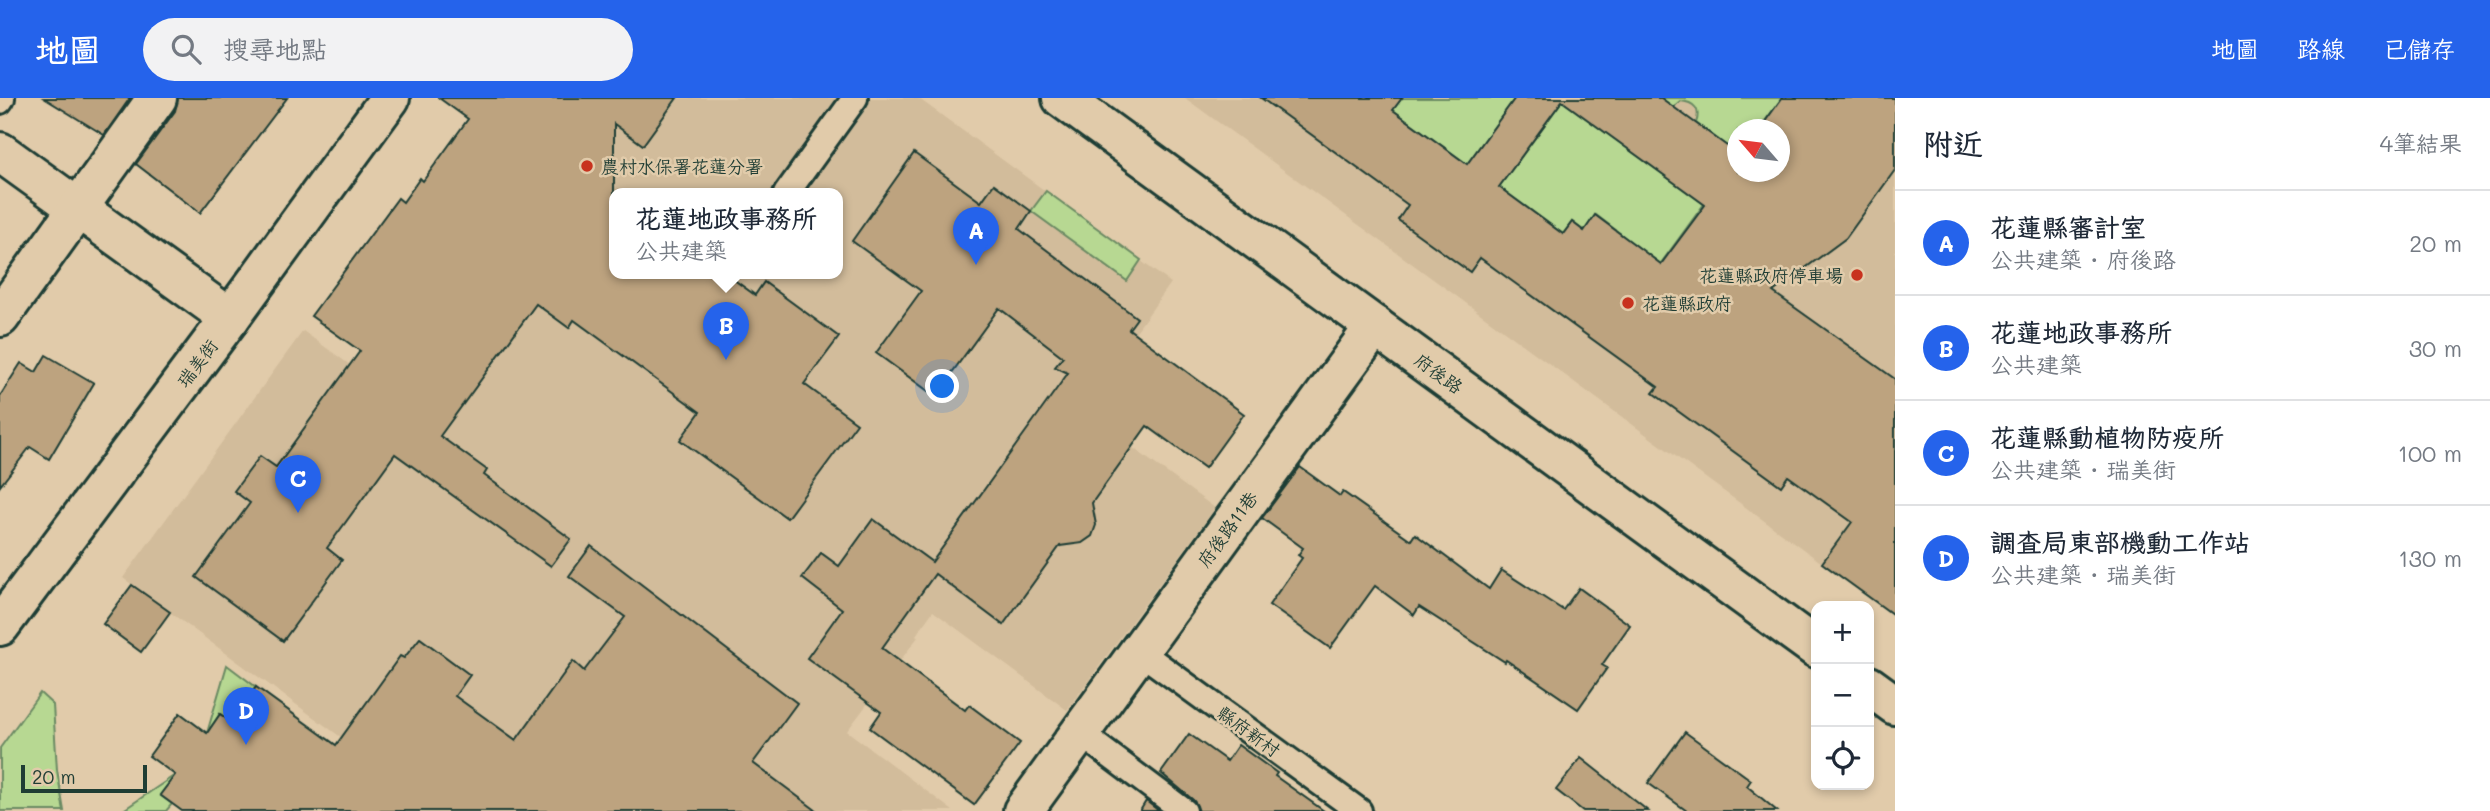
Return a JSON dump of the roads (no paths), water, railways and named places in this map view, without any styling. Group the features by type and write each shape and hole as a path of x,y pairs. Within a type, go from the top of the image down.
{"street":[{"path":"3,306 157,98"},
{"name":"瑞美街","path":"0,626 390,98"},
{"name":"府後路","path":"1062,98 1811,644"},
{"path":"0,152 230,318"},
{"name":"府後路11巷","path":"1080,733 1375,326"},
{"path":"1874,690 1895,705"},
{"path":"1023,811 1080,733"}],"lane":[{"path":"790,188 856,98"},
{"name":"縣府新村","path":"1139,650 1359,811"},
{"path":"1080,733 1184,811"}],"place":[{"name":"農村水保署花蓮分署","path":"587,166"},
{"name":"花蓮縣審計室","path":"976,265"},
{"name":"花蓮縣政府停車場","path":"1857,275"},
{"name":"花蓮縣政府","path":"1628,303"},
{"name":"花蓮地政事務所","path":"726,360"},
{"name":"花蓮縣動植物防疫所","path":"298,513"},
{"name":"調查局東部機動工作站","path":"246,745"}]}
